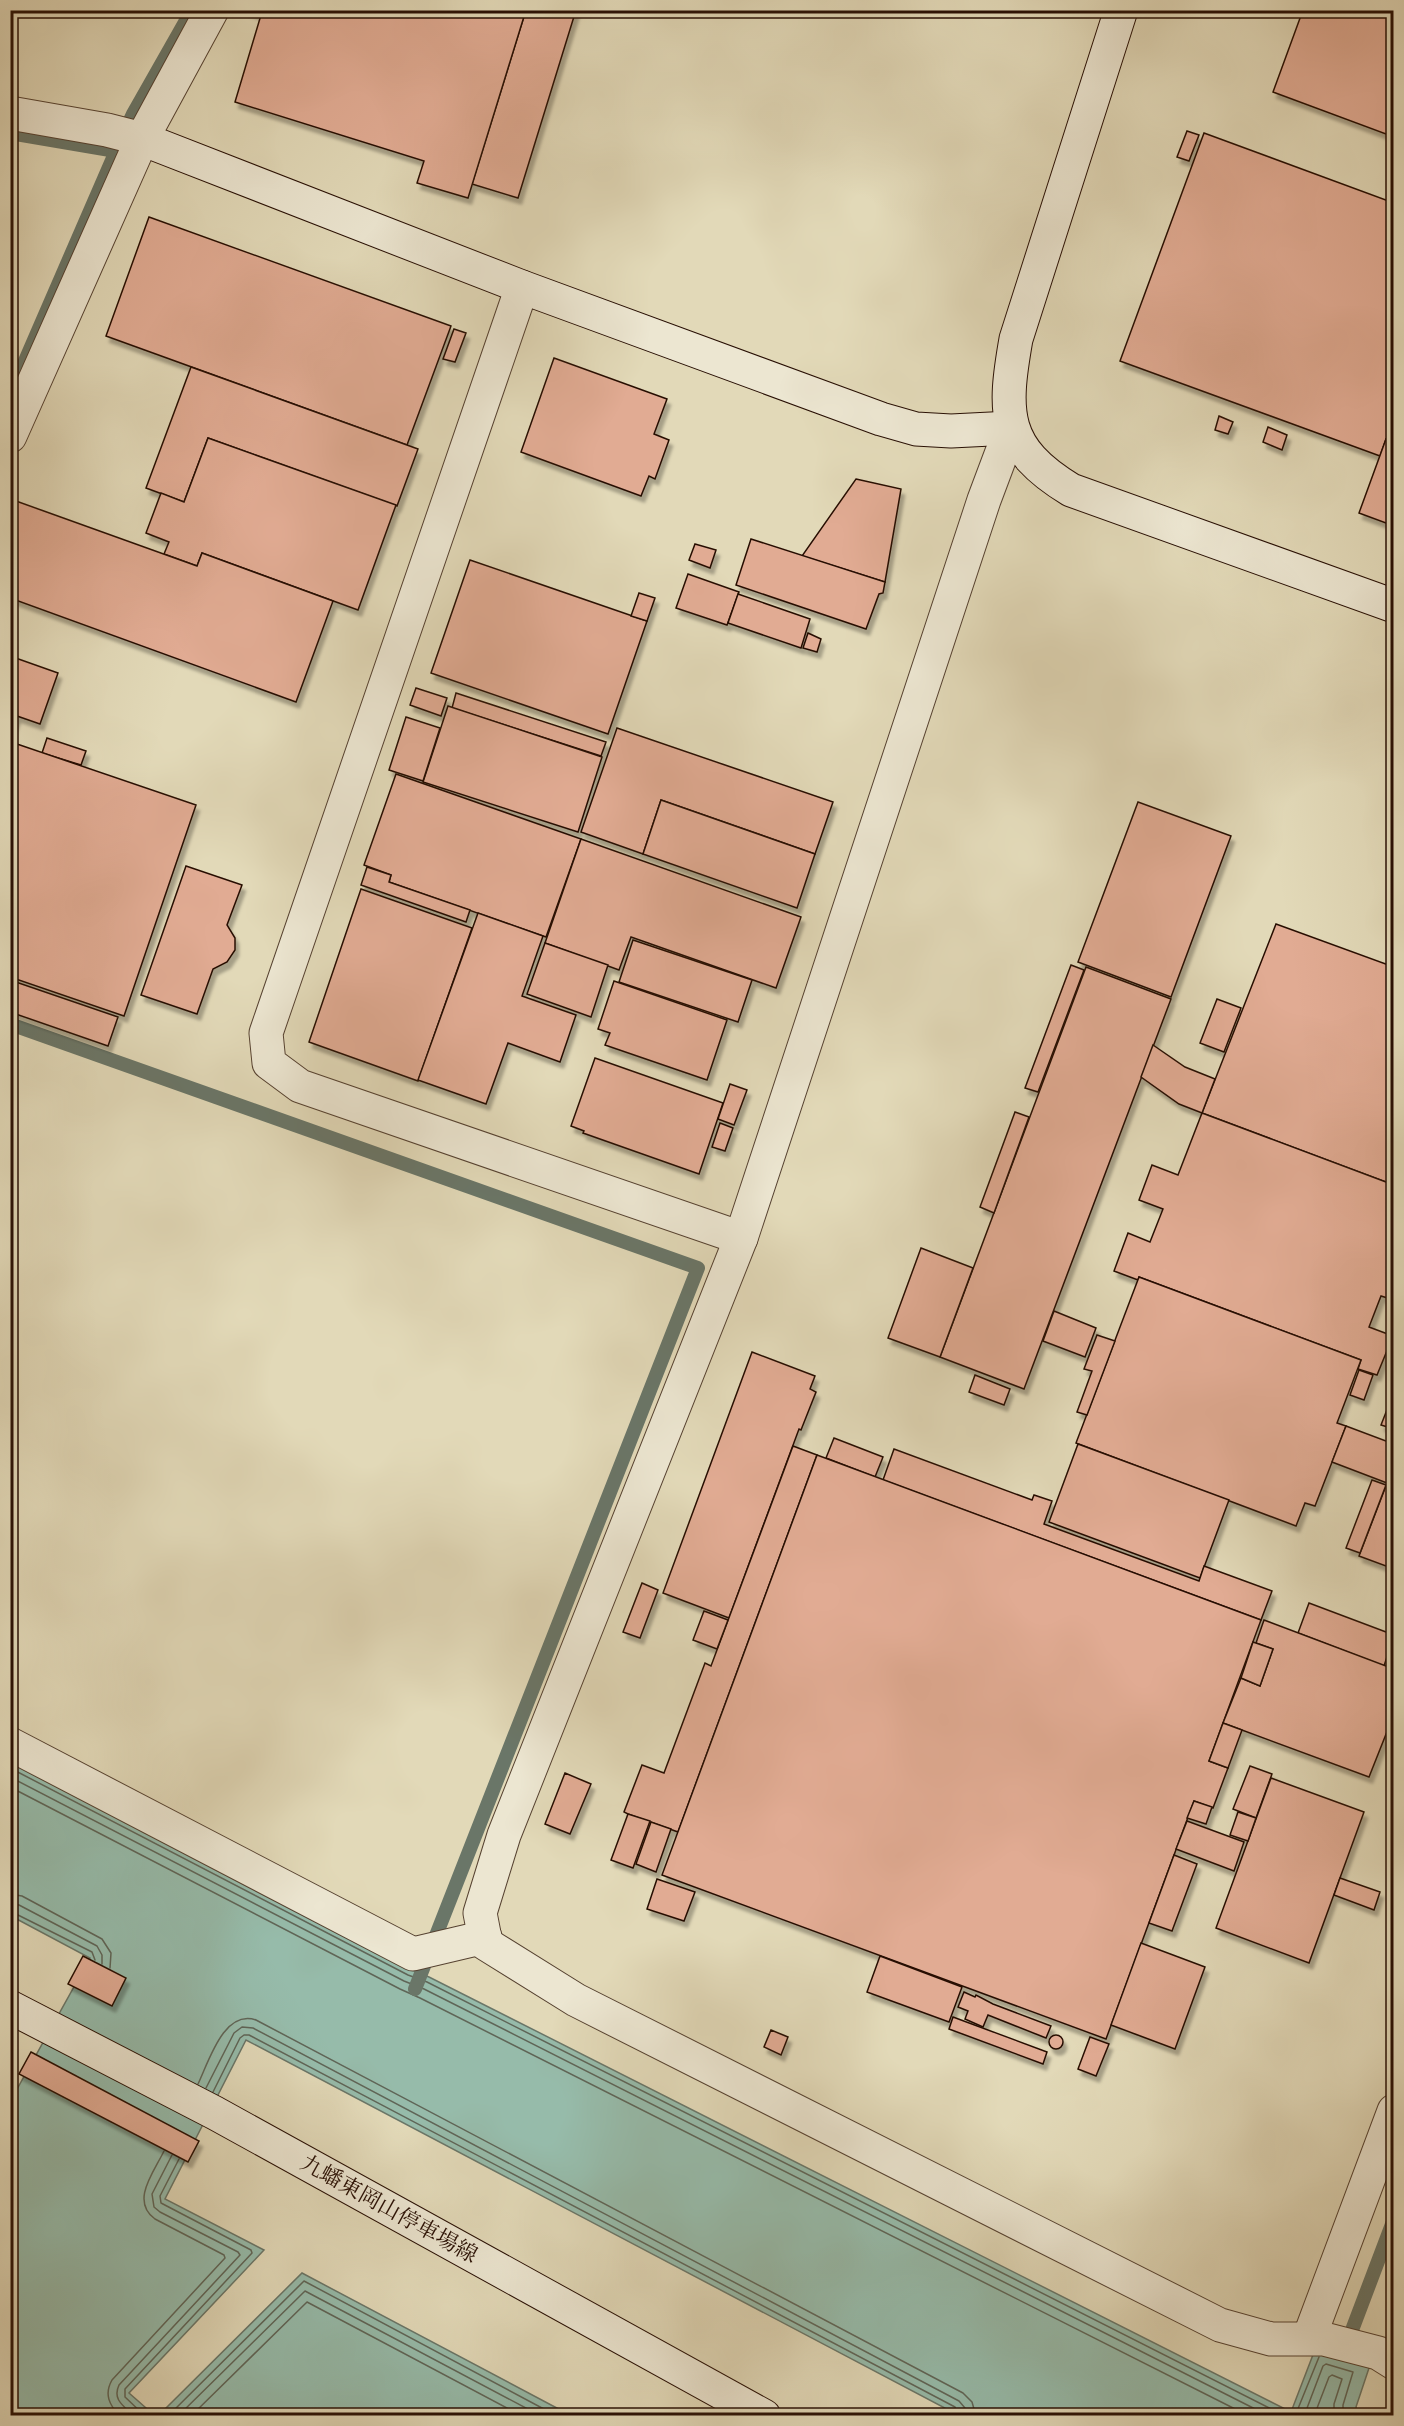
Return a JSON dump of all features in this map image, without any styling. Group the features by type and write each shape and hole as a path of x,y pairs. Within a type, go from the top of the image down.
{"street":[{"path":"10,436 127,135 212,10"},
{"path":"1121,10 1016,339 1010,375 1011,428 984,500 741,1238 504,1835 480,1913 486,1944 576,2000 1220,2325 1285,2340 1316,2338 1386,2358"},
{"path":"10,113 127,135 522,287 881,419 916,429 951,431 1011,428"},
{"path":"522,287 266,1033 269,1063 300,1086 741,1238"},
{"path":"1011,428 1038,467 1071,490 1394,606"},
{"path":"10,1744 413,1954 484,1937"},
{"name":"九蟠東岡山停車場線","path":"10,2007 215,2113 764,2415"},
{"path":"1316,2338 1394,2111"}],"water":[{"path":"10,1762 410,1969 1291,2412 1316,2347 1371,2362 1356,2407 1358,2415 958,2415 246,2040 165,2199 264,2250 129,2393 154,2415 11,2415 11,2100 90,1958 11,1916"},
{"path":"302,2273 570,2415 159,2415"}],"building":[{"path":"246,10 526,10 468,198 417,183 424,161 235,102 261,15"},
{"path":"526,10 576,10 518,198 472,184"},
{"path":"1303,10 1394,10 1394,137 1273,92"},
{"path":"1187,131 1199,135 1189,161 1177,157"},
{"path":"1204,133 1394,203 1394,442 1386,439 1380,456 1120,361"},
{"path":"149,217 451,326 407,445 106,336"},
{"path":"454,329 466,333 455,362 443,359"},
{"path":"554,358 667,399 654,434 669,440 655,479 649,476 641,496 521,452"},
{"path":"191,367 418,449 397,506 208,438 184,502 146,488"},
{"path":"1219,416 1233,422 1228,434 1215,430"},
{"path":"1268,427 1287,435 1282,450 1263,442"},
{"path":"208,438 396,505 358,610 202,553 197,566 164,554 169,542 146,533 161,493 184,502"},
{"path":"1386,439 1394,442 1394,526 1359,513"},
{"path":"856,479 901,489 885,582 802,556"},
{"path":"16,501 197,566 202,553 333,601 296,702 10,598 10,517"},
{"path":"751,539 885,582 883,593 879,594 866,629 736,585"},
{"path":"695,544 716,550 710,568 689,560"},
{"path":"470,560 647,621 608,734 431,673"},
{"path":"688,574 739,592 727,625 676,608"},
{"path":"639,593 655,598 647,621 631,616"},
{"path":"738,594 810,619 801,648 728,623"},
{"path":"808,633 821,639 817,652 803,648"},
{"path":"10,656 58,673 40,724 17,716 10,735"},
{"path":"416,688 447,698 441,716 410,705"},
{"path":"456,693 606,742 601,756 452,708"},
{"path":"448,706 602,757 578,832 423,782"},
{"path":"406,717 440,728 423,781 389,770"},
{"path":"617,728 833,802 815,854 661,800 643,854 581,832"},
{"path":"47,738 86,751 81,765 42,753"},
{"path":"17,744 196,805 124,1016 10,977 10,763"},
{"path":"396,774 581,839 546,937 389,882 391,875 364,865"},
{"path":"661,800 815,854 797,908 643,854"},
{"path":"1138,802 1231,836 1171,997 1078,962"},
{"path":"581,839 801,917 776,988 631,937 619,970 545,943"},
{"path":"186,866 242,885 227,925 235,938 235,950 227,962 213,969 197,1014 141,995"},
{"path":"367,867 391,875 389,882 470,910 466,922 361,885"},
{"path":"361,889 472,928 418,1081 309,1042"},
{"path":"478,913 543,936 522,996 576,1015 560,1062 508,1043 486,1104 418,1080"},
{"path":"1276,924 1394,967 1394,1185 1202,1113"},
{"path":"633,940 752,980 738,1022 619,982"},
{"path":"545,943 608,965 591,1017 527,994"},
{"path":"1071,965 1084,970 1038,1092 1025,1088"},
{"path":"1086,967 1171,999 1024,1389 940,1357"},
{"path":"10,980 118,1017 108,1046 10,1012"},
{"path":"614,981 727,1020 707,1080 605,1045 610,1033 598,1029"},
{"path":"1217,999 1241,1008 1224,1052 1200,1043"},
{"path":"1153,1045 1185,1067 1215,1079 1202,1113 1179,1104 1141,1077"},
{"path":"595,1058 723,1103 699,1174 583,1133 584,1131 571,1126"},
{"path":"730,1084 747,1090 734,1125 718,1119"},
{"path":"1015,1112 1029,1117 994,1213 980,1207"},
{"path":"1202,1113 1394,1185 1394,1300 1381,1296 1369,1327 1393,1336 1377,1375 1358,1369 1361,1360 1139,1277 1138,1280 1114,1271 1128,1233 1150,1242 1163,1209 1139,1200 1152,1165 1178,1175"},
{"path":"720,1123 733,1128 725,1151 712,1147"},
{"path":"921,1248 973,1268 940,1357 888,1338"},
{"path":"1139,1277 1361,1360 1337,1423 1346,1426 1315,1506 1305,1503 1296,1526 1076,1443"},
{"path":"1054,1311 1096,1328 1085,1357 1043,1341"},
{"path":"1097,1335 1115,1341 1087,1415 1077,1412 1092,1371 1084,1369"},
{"path":"752,1352 815,1376 810,1389 816,1392 801,1430 799,1429 729,1618 663,1593"},
{"path":"1359,1370 1373,1375 1364,1400 1350,1395"},
{"path":"975,1375 1010,1389 1004,1405 969,1392"},
{"path":"1394,1392 1394,1429 1381,1425"},
{"path":"1346,1426 1394,1444 1394,1465 1387,1483 1332,1462"},
{"path":"834,1438 883,1457 875,1477 826,1458"},
{"path":"1078,1444 1229,1500 1200,1578 1049,1522"},
{"path":"793,1446 817,1455 678,1832 628,1814 624,1812 642,1765 664,1773 705,1663 711,1666"},
{"path":"894,1449 1032,1500 1034,1495 1052,1501 1044,1524 1199,1581 1204,1566 1272,1591 1261,1620 883,1480"},
{"path":"817,1455 1261,1620 1209,1761 1228,1768 1213,1808 1194,1801 1106,2039 662,1875"},
{"path":"1394,1465 1394,1569 1359,1556"},
{"path":"1372,1480 1386,1485 1360,1553 1346,1548"},
{"path":"642,1583 658,1590 640,1638 623,1632"},
{"path":"1309,1603 1394,1635 1384,1666 1298,1633"},
{"path":"704,1611 728,1620 717,1649 693,1640"},
{"path":"1264,1620 1394,1669 1394,1714 1369,1777 1223,1723 1241,1678 1260,1686 1273,1649 1256,1643"},
{"path":"1253,1642 1273,1649 1260,1686 1241,1678"},
{"path":"1223,1723 1242,1730 1228,1768 1209,1761"},
{"path":"1250,1766 1272,1774 1256,1818 1233,1809"},
{"path":"565,1773 591,1784 570,1834 545,1824"},
{"path":"1271,1778 1364,1812 1309,1963 1216,1928"},
{"path":"1194,1801 1212,1807 1206,1824 1187,1818"},
{"path":"1238,1812 1256,1818 1248,1841 1230,1835"},
{"path":"628,1814 650,1821 633,1868 611,1860"},
{"path":"1187,1821 1244,1842 1234,1871 1176,1849"},
{"path":"651,1822 671,1829 656,1872 636,1864"},
{"path":"1174,1855 1197,1864 1172,1931 1149,1923"},
{"path":"1340,1878 1380,1892 1374,1910 1334,1895"},
{"path":"657,1879 695,1892 684,1921 647,1909"},
{"path":"1141,1943 1205,1967 1175,2049 1111,2025"},
{"path":"83,1956 126,1978 112,2006 68,1984"},
{"path":"880,1956 962,1987 949,2022 867,1992"},
{"path":"964,1992 1051,2026 1046,2038 988,2015 983,2027 965,2019 968,2011 958,2007"},
{"path":"953,2017 1047,2052 1043,2064 949,2029"},
{"path":"771,2030 788,2037 781,2055 764,2047"},
{"path":"1056,2035 1061,2037 1063,2042 1061,2047 1056,2049 1051,2047 1049,2042 1051,2037"},
{"path":"1090,2037 1109,2044 1096,2076 1078,2069"},
{"path":"31,2052 199,2141 188,2162 19,2074"}],"waterway":[{"path":"18,377 133,114 192,10"},
{"path":"10,133 116,151"},
{"path":"10,1024 698,1268 415,1989"},
{"path":"1346,2346 1394,2219"}]}
